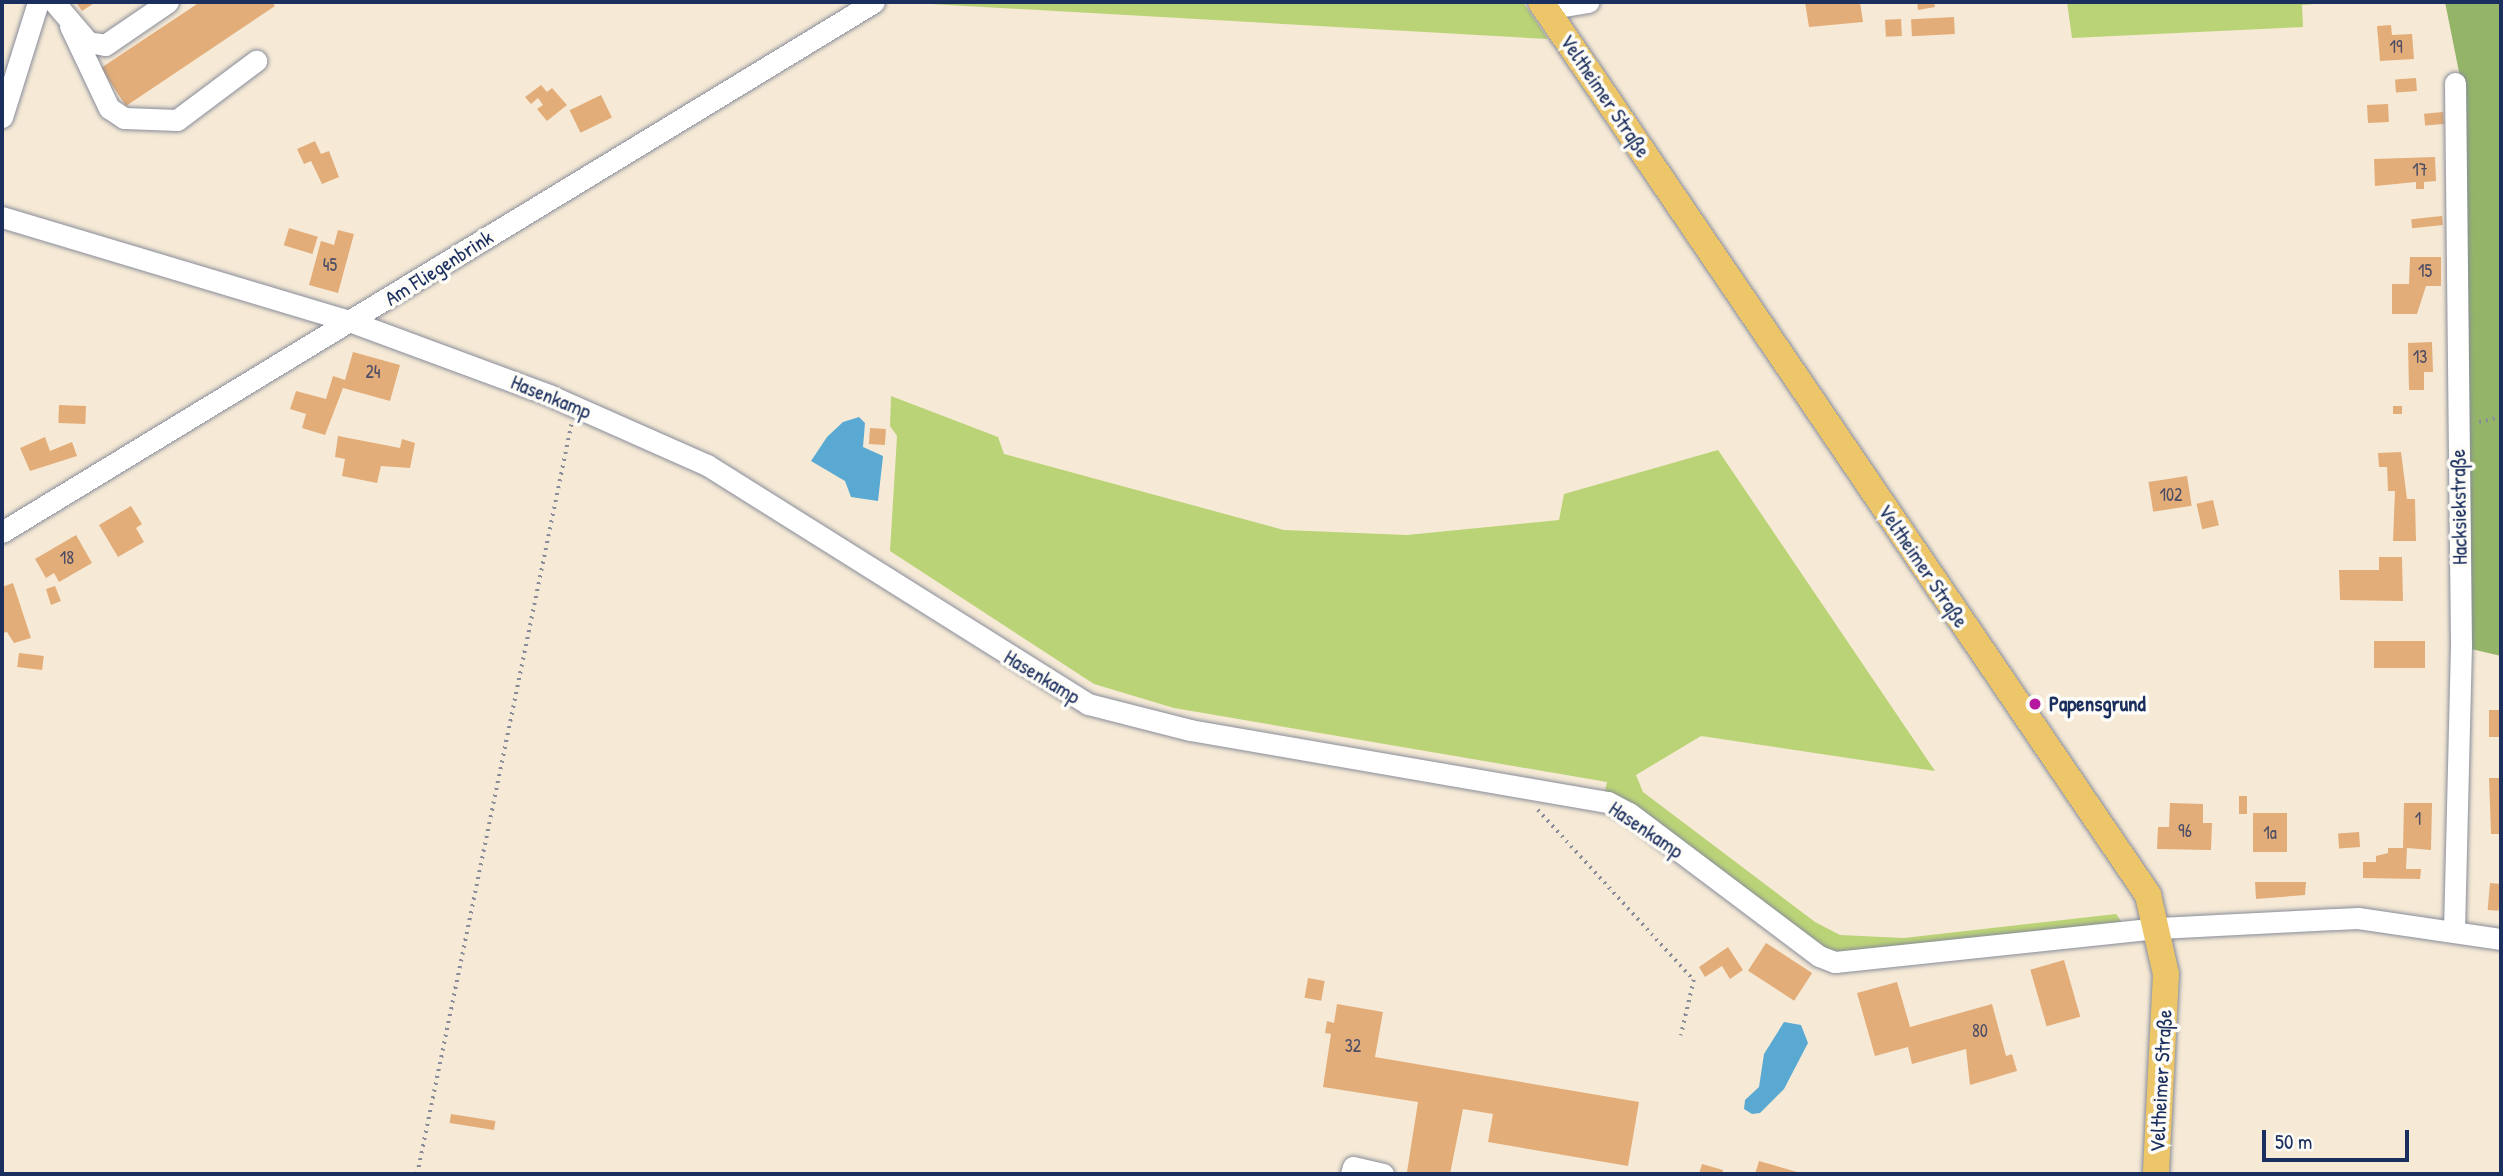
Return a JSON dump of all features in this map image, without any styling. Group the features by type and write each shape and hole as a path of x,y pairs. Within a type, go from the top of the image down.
{"main road":[{"name":"Veltheimer Straße","path":"1543,6 2148,895 2159,928 2166,974 2156,1174"}],"street":[{"path":"2,117 38,2"},
{"path":"54,2 70,26 109,108 124,118 177,120 256,61"},
{"path":"70,26 88,42 105,45 168,2"},
{"name":"Am Fliegenbrink","path":"2,532 352,322 874,2"},
{"path":"1543,6 1588,2"},
{"name":"Hacksiekstraße","path":"2454,931 2461,646 2455,83"},
{"name":"Hasenkamp","path":"2,217 352,322 572,405 707,464 752,490 928,607 1088,704 1190,730 1608,802 1629,813 1819,956 1835,962 2159,928"},
{"path":"2159,928 2358,918 2501,939"},
{"path":"1351,1174 1353,1167 1383,1174"}],"path":[{"path":"417,1174 572,405"},
{"path":"2477,422 2501,417"},
{"path":"1528,787 1531,802 1694,980 1681,1036"}],"green space":[{"path":"1523,2 1548,39 913,3"},
{"path":"2067,2 2341,2 2302,5 2303,27 2072,38"},
{"path":"2445,2 2501,2 2501,656 2467,648 2461,82"},
{"path":"891,396 998,437 1004,454 1284,530 1407,535 1559,520 1564,494 1718,450 1935,771 1701,736 1636,775 1643,792 1815,922 1840,935 1904,938 2116,914 2124,925 1836,955 1604,795 1607,782 1174,708 1094,684 890,551 897,436 890,426"}],"water":[{"path":"859,417 865,423 863,447 883,456 878,501 851,497 845,481 811,461 827,437 843,422"},
{"path":"1784,1022 1801,1025 1808,1043 1784,1089 1760,1113 1752,1114 1744,1109 1745,1100 1759,1087 1764,1054"}],"building":[{"path":"76,2 96,2 82,11"},
{"path":"200,2 272,2 275,6 126,106 101,68"},
{"path":"1805,2 1860,2 1863,22 1809,27"},
{"path":"1917,2 1934,2 1935,7 1918,10"},
{"path":"1954,17 1955,34 1912,36 1911,19"},
{"path":"1901,19 1902,36 1886,37 1885,20"},
{"path":"2391,25 2392,35 2412,34 2414,59 2380,61 2377,26"},
{"path":"2416,78 2417,91 2396,92 2395,79"},
{"path":"541,85 547,92 552,88 567,105 547,121 537,109 543,105 538,98 531,104 525,97"},
{"path":"601,95 612,117 581,133 570,110"},
{"path":"2388,104 2389,122 2368,123 2367,105"},
{"path":"2443,112 2444,124 2425,126 2424,114"},
{"path":"315,141 321,154 329,151 339,177 322,184 311,161 304,164 297,149"},
{"path":"2435,157 2436,181 2424,182 2424,189 2416,189 2416,182 2375,186 2374,159"},
{"path":"2442,216 2443,225 2412,228 2411,219"},
{"path":"289,228 318,237 312,254 284,245"},
{"path":"338,230 354,234 338,293 309,285 321,241 334,245"},
{"path":"2410,257 2441,257 2441,286 2426,286 2417,314 2392,314 2392,284 2409,284"},
{"path":"2432,342 2433,372 2424,372 2424,390 2409,390 2408,343"},
{"path":"353,352 400,365 390,401 343,388 325,435 302,428 306,414 290,409 296,391 326,399 333,376 345,380"},
{"path":"59,405 86,406 85,424 58,423"},
{"path":"2393,406 2402,406 2402,414 2393,414"},
{"path":"870,428 886,429 885,445 869,444"},
{"path":"338,436 400,448 402,439 415,443 410,468 381,466 377,483 342,476 345,459 335,457"},
{"path":"45,437 50,451 72,442 77,456 30,471 20,448"},
{"path":"2401,452 2407,499 2415,499 2416,541 2393,541 2395,491 2388,491 2387,467 2379,467 2378,453"},
{"path":"2187,476 2192,506 2153,512 2148,482"},
{"path":"2213,500 2219,525 2202,529 2196,504"},
{"path":"131,506 142,524 136,528 144,542 118,557 99,525"},
{"path":"76,535 92,563 59,582 54,573 46,578 35,559"},
{"path":"2379,557 2402,557 2403,601 2340,600 2339,570 2379,570"},
{"path":"13,583 31,638 14,643 7,632 2,633 2,587"},
{"path":"55,586 61,601 51,605 46,589"},
{"path":"2374,641 2425,641 2425,668 2374,668"},
{"path":"19,653 44,656 42,670 17,667"},
{"path":"2489,710 2501,710 2501,737 2489,737"},
{"path":"2489,778 2501,778 2501,834 2491,834"},
{"path":"2239,796 2247,796 2247,814 2239,814"},
{"path":"2170,803 2203,804 2203,823 2212,823 2211,850 2157,849 2158,827 2169,827"},
{"path":"2404,803 2432,803 2431,850 2407,848 2406,869 2421,869 2420,879 2363,878 2363,862 2376,862 2376,856 2388,853 2388,848 2403,848"},
{"path":"2253,813 2287,813 2287,852 2253,852"},
{"path":"2359,832 2360,847 2339,848 2338,833"},
{"path":"2255,882 2306,882 2305,895 2256,899"},
{"path":"2490,883 2501,884 2499,911 2488,910"},
{"path":"1766,943 1812,973 1794,1001 1748,971"},
{"path":"1728,947 1743,970 1730,979 1722,966 1705,977 1699,967"},
{"path":"2064,960 2080,1017 2047,1026 2030,970"},
{"path":"1308,978 1325,981 1321,1001 1305,998"},
{"path":"1897,982 1910,1027 1992,1004 2006,1056 2012,1054 2017,1071 1970,1085 1966,1049 1912,1064 1908,1047 1875,1056 1857,993"},
{"path":"1337,1004 1383,1012 1375,1057 1639,1102 1628,1166 1488,1142 1493,1114 1463,1109 1450,1174 1407,1172 1418,1102 1323,1087 1331,1034 1325,1033 1327,1021 1334,1023"},
{"path":"451,1114 495,1121 494,1130 450,1123"},
{"path":"1759,1161 1804,1174 1755,1174"},
{"path":"1702,1164 1723,1170 1722,1174 1699,1174"}],"place":[{"name":"Papensgrund","path":"2035,704"}]}
